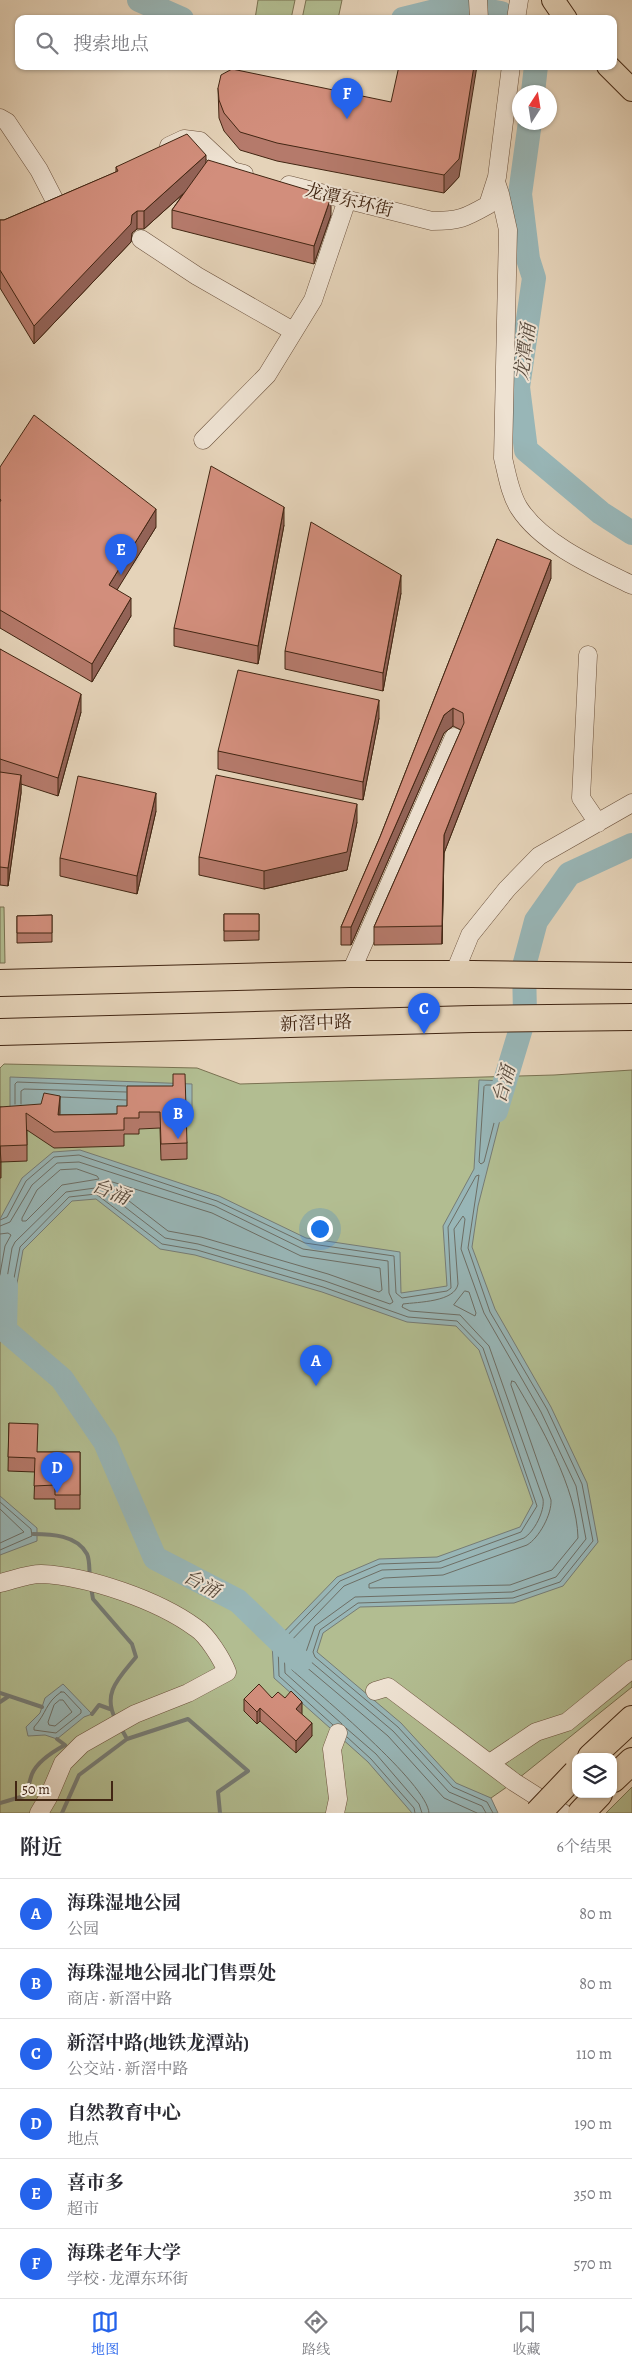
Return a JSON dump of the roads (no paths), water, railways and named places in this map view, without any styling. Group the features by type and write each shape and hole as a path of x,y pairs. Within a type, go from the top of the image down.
{"highway":[{"path":"0,983 350,974 632,976"},
{"name":"新滘中路","path":"0,1032 472,1018 632,1017"},
{"path":"595,1753 632,1719"},
{"path":"617,1775 632,1761"},
{"path":"538,1813 572,1776"},
{"path":"581,1813 595,1798"}],"main road":[{"path":"553,0 563,15"},
{"path":"612,70 632,90"}],"street":[{"path":"478,0 479,15"},
{"path":"516,15 518,0"},
{"path":"510,70 496,182 508,230 503,458 509,483 518,507 534,528 591,565 632,584"},
{"path":"0,118 8,122 34,162 48,206 72,195"},
{"name":"龙潭东环街","path":"155,153 184,139 200,141 232,170 432,221 456,221 488,205 496,182"},
{"path":"204,440 267,375 294,331 312,300 347,200"},
{"path":"141,239 198,276 294,331"},
{"path":"588,655 581,798 598,823"},
{"path":"350,974 454,737"},
{"path":"463,974 470,935 507,889 539,856 632,804"},
{"path":"0,1583 40,1574 89,1581 150,1603 198,1628 222,1661 227,1672 82,1744 62,1763 49,1796 39,1813"},
{"path":"490,1763 536,1732 567,1722 632,1669"},
{"path":"375,1691 388,1687 514,1782 563,1813"},
{"path":"335,1813 338,1798 332,1749 338,1733"}],"water":[{"path":"10,1077 192,1084 192,1110 163,1116 10,1122"},
{"path":"479,1080 510,1081 478,1206 472,1247 495,1309 551,1407 587,1483 598,1542 563,1586 514,1603 360,1607 323,1633 317,1652 401,1723 456,1783 491,1798 498,1813 412,1813 368,1762 274,1678 272,1644 337,1577 379,1559 437,1557 520,1527 533,1503 479,1350 456,1326 407,1322 322,1292 195,1255 160,1249 96,1199 72,1201 23,1250 14,1300 5,1317 0,1311 0,1219 22,1178 53,1152 80,1150 219,1196 306,1238 400,1252 401,1293 447,1286 443,1226 474,1169"},
{"path":"0,1496 37,1528 37,1541 0,1555"},
{"path":"63,1684 92,1714 84,1717 57,1739 45,1735 28,1736 26,1727 40,1713 45,1698"}],"waterway":[{"name":"龙潭涌","path":"139,0 173,15"},
{"name":"龙潭涌","path":"419,15 447,8 465,7 501,13"},
{"name":"龙潭涌","path":"534,85 536,70"},
{"name":"龙潭涌","path":"529,130 520,194 528,259 534,278 518,387 526,450 601,513 632,533"},
{"name":"台涌","path":"496,1111 525,1015 524,966 536,921 569,874 632,845"},
{"name":"台涌","path":"6,1286 5,1330 62,1379 105,1442 155,1558 238,1601 300,1661"},
{"path":"33,1534 55,1535 77,1543 88,1556 90,1578"},
{"path":"91,1587 93,1599 132,1644 136,1657 114,1686 111,1702 116,1720"},
{"path":"0,1693 42,1707"},
{"path":"0,1702 9,1696"},
{"path":"92,1714 99,1705 110,1709"},
{"path":"62,1813 79,1775 127,1739 188,1719 248,1771 218,1792 220,1813"},
{"path":"121,1728 127,1739"},
{"path":"0,1803 24,1796 32,1774 38,1765 65,1745 57,1739"}],"place":[{"name":"海珠老年大学","path":"347,119"},
{"name":"喜市多","path":"121,575"},
{"name":"新滘中路(地铁龙潭站)","path":"424,1034"},
{"name":"海珠湿地公园北门售票处","path":"178,1139"},
{"name":"海珠湿地公园","path":"316,1386"},
{"name":"自然教育中心","path":"57,1493"}]}
